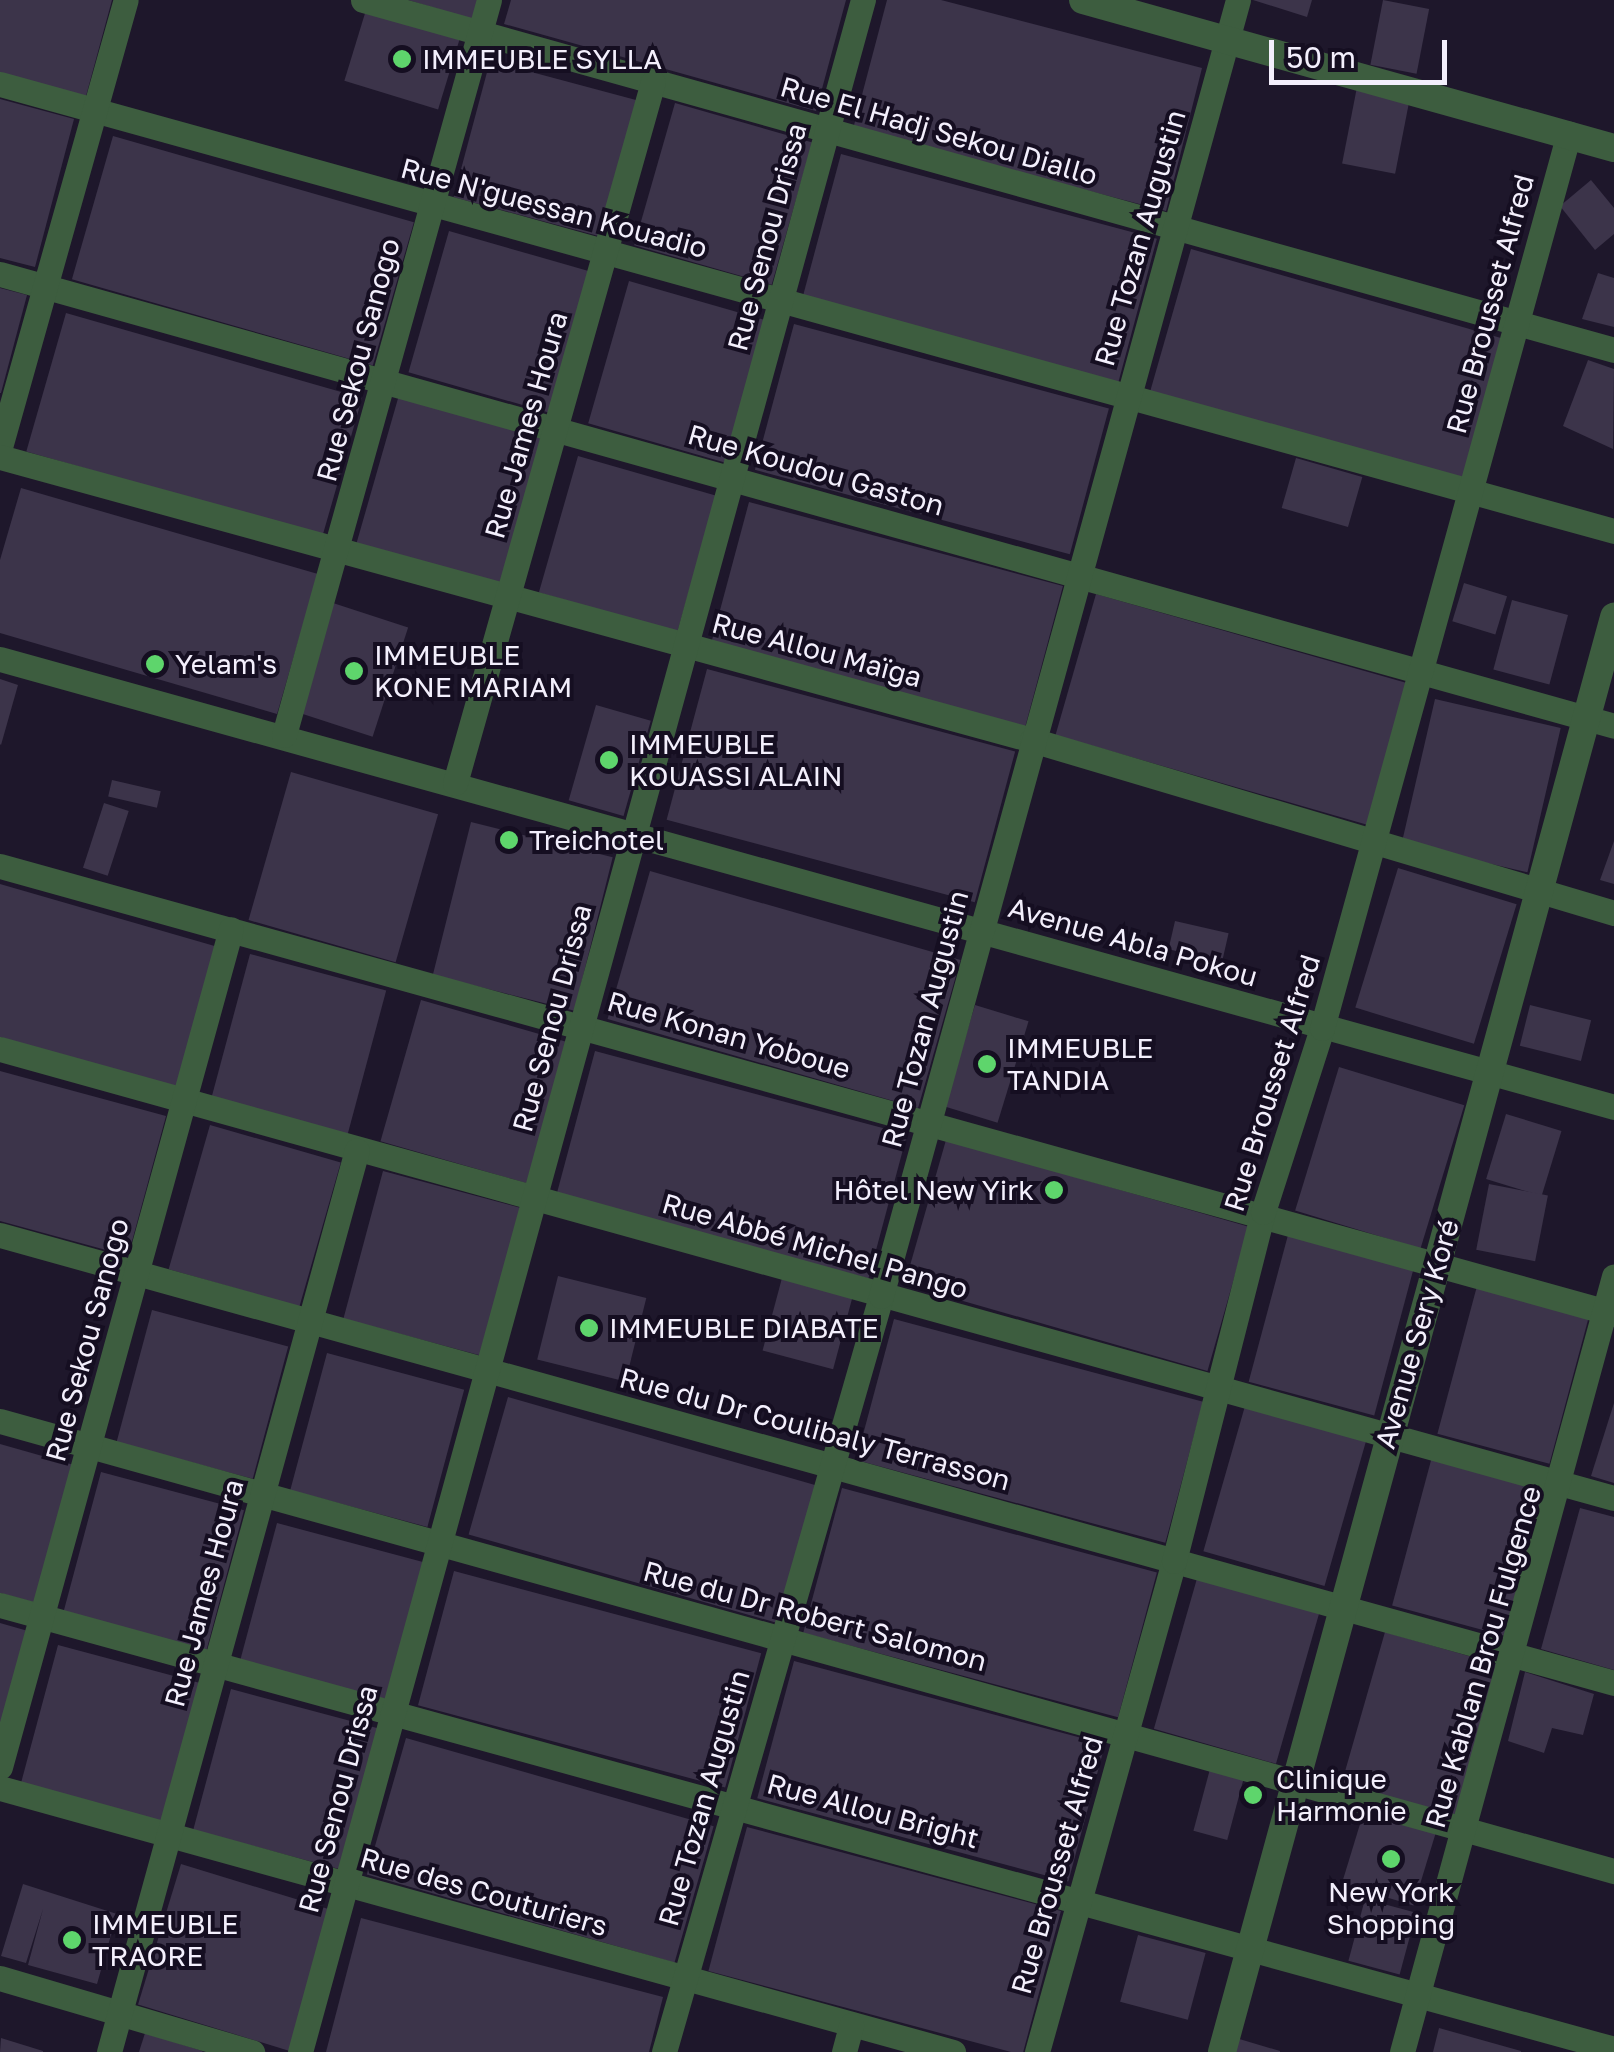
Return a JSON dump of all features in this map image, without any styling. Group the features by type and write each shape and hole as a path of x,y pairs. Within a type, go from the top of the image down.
{"street":[{"path":"0,447 126,0"},
{"name":"Rue El Hadj Sekou Diallo","path":"363,0 1614,350"},
{"name":"Rue Sekou Sanogo","path":"284,735 489,0"},
{"name":"Rue Senou Drissa","path":"300,2052 863,0"},
{"path":"1083,0 1614,148"},
{"name":"Rue Tozan Augustin","path":"664,2052 732,1804 881,1296 1238,0"},
{"name":"Rue James Houra","path":"455,784 653,82"},
{"name":"Rue N'guessan Kouadio","path":"0,84 1469,494 1614,531"},
{"name":"Rue Brousset Alfred","path":"1037,2052 1174,1561 1263,1212 1322,1028 1568,134"},
{"name":"Rue Koudou Gaston","path":"0,274 554,426 1614,726"},
{"name":"Rue Allou Maïga","path":"0,457 1032,740 1372,846 1614,913"},
{"name":"Avenue Sery Koré","path":"1222,2052 1614,618"},
{"name":"Avenue Abla Pokou","path":"0,659 1614,1106"},
{"name":"Rue Konan Yoboue","path":"0,866 583,1024 928,1126 1263,1212 1609,1312"},
{"name":"Rue Sekou Sanogo","path":"0,1767 231,929"},
{"name":"Rue Abbé Michel Pango","path":"0,1050 881,1296 1390,1431 1614,1498"},
{"name":"Rue James Houra","path":"109,2052 357,1150"},
{"name":"Rue du Dr Coulibaly Terrasson","path":"0,1235 1614,1683"},
{"name":"Rue Kablan Brou Fulgence","path":"1402,2052 1609,1312 1614,1276"},
{"name":"Rue du Dr Robert Salomon","path":"0,1421 1126,1731 1465,1833 1614,1872"},
{"name":"Rue Allou Bright","path":"0,1605 1078,1896 1251,1951 1614,2049"},
{"name":"Rue des Couturiers","path":"0,1788 953,2052"},
{"path":"0,1978 252,2052"},
{"path":"844,2052 852,2025"}],"building":[{"path":"0,0 112,0 86,96 0,73"},
{"path":"408,0 480,0 474,20"},
{"path":"511,0 846,0 816,111 504,24"},
{"path":"887,0 941,0 1202,68 1166,211 853,129"},
{"path":"1253,0 1312,0 1307,17"},
{"path":"1383,0 1429,9 1417,74 1370,65"},
{"name":"IMMEUBLE SYLLA","path":"366,10 460,39 438,109 344,81"},
{"path":"490,61 639,101 602,237 454,197"},
{"path":"1357,87 1410,97 1395,174 1342,164"},
{"path":"0,99 74,119 35,267 0,258"},
{"path":"675,103 812,142 772,285 634,245"},
{"path":"113,136 414,222 373,366 72,279"},
{"path":"841,154 1157,239 1118,383 802,298"},
{"path":"1591,180 1614,208 1614,234 1595,250 1560,206"},
{"path":"449,231 589,271 549,413 408,372"},
{"path":"1191,249 1505,339 1464,482 1150,392"},
{"path":"1598,273 1614,278 1614,327 1582,319"},
{"path":"629,281 765,320 725,462 588,423"},
{"path":"0,288 27,295 1,393 0,393"},
{"path":"66,313 362,398 322,536 26,451"},
{"path":"794,324 1109,408 1070,554 755,470"},
{"path":"1588,360 1614,369 1613,449 1563,426"},
{"path":"399,395 542,436 500,584 357,543"},
{"path":"578,456 716,496 677,632 539,592"},
{"path":"1296,458 1362,477 1348,527 1282,508"},
{"path":"21,488 318,574 277,714 0,633 0,560"},
{"path":"749,502 1063,586 1024,730 710,646"},
{"path":"1464,583 1507,596 1495,634 1452,621"},
{"path":"1096,594 1409,684 1369,825 1055,735"},
{"path":"1512,600 1568,615 1549,685 1493,670"},
{"name":"IMMEUBLE KONE MARIAM","path":"333,603 408,627 373,737 297,712"},
{"path":"707,669 1015,752 975,902 667,820"},
{"path":"0,679 18,685 1,745 0,744"},
{"path":"1435,699 1561,728 1527,872 1402,843"},
{"name":"IMMEUBLE KOUASSI ALAIN","path":"596,705 651,721 624,816 569,800"},
{"path":"291,772 438,814 396,962 249,920"},
{"path":"112,780 161,791 157,808 108,797"},
{"path":"104,803 129,811 108,876 83,868"},
{"path":"471,822 613,857 574,1011 433,975"},
{"path":"1614,841 1614,884 1600,880"},
{"path":"1398,868 1517,904 1474,1044 1355,1008"},
{"path":"650,871 960,960 918,1108 608,1019"},
{"path":"0,884 218,947 178,1089 0,1037"},
{"path":"1175,921 1229,933 1222,962 1168,949"},
{"path":"250,954 386,990 347,1136 211,1100"},
{"path":"421,1000 567,1042 527,1183 380,1141"},
{"name":"IMMEUBLE TANDIA","path":"975,1005 1029,1021 998,1123 944,1106"},
{"path":"1530,1005 1591,1020 1581,1061 1520,1046"},
{"path":"595,1051 907,1135 868,1279 556,1195"},
{"path":"1339,1067 1464,1105 1420,1249 1295,1210"},
{"path":"0,1071 166,1116 128,1256 0,1221"},
{"path":"1506,1114 1561,1131 1542,1196 1486,1179"},
{"path":"210,1125 341,1162 299,1307 169,1269"},
{"path":"946,1140 1249,1227 1207,1371 905,1284"},
{"path":"383,1171 522,1208 482,1356 343,1319"},
{"path":"1489,1184 1548,1195 1535,1261 1476,1250"},
{"path":"1288,1235 1414,1269 1374,1415 1249,1382"},
{"name":"IMMEUBLE DIABATE","path":"558,1276 646,1298 625,1381 537,1359"},
{"path":"782,1278 853,1297 833,1369 763,1350"},
{"path":"1477,1286 1589,1316 1549,1464 1437,1434"},
{"path":"152,1310 288,1346 253,1479 117,1442"},
{"path":"894,1319 1203,1402 1165,1543 856,1460"},
{"path":"327,1353 464,1390 427,1527 290,1490"},
{"path":"508,1397 818,1486 778,1623 469,1534"},
{"path":"1614,1403 1614,1483 1591,1476"},
{"path":"1245,1406 1366,1441 1324,1586 1203,1551"},
{"path":"0,1444 74,1465 36,1603 0,1593"},
{"path":"1433,1453 1546,1483 1505,1636 1392,1606"},
{"path":"101,1472 244,1510 206,1651 63,1613"},
{"path":"842,1488 1157,1572 1118,1717 803,1633"},
{"path":"1580,1508 1614,1517 1614,1670 1541,1649"},
{"path":"277,1523 423,1562 386,1699 240,1660"},
{"path":"454,1571 761,1653 725,1788 418,1705"},
{"path":"1198,1575 1320,1610 1276,1764 1154,1729"},
{"path":"0,1623 28,1631 0,1730"},
{"path":"1385,1632 1498,1665 1454,1818 1341,1786"},
{"path":"58,1645 201,1683 164,1822 21,1784"},
{"path":"794,1661 1105,1744 1068,1882 757,1798"},
{"path":"1525,1672 1594,1694 1583,1735 1552,1728 1544,1753 1508,1741"},
{"path":"231,1689 379,1729 341,1870 193,1830"},
{"path":"406,1738 714,1826 674,1963 367,1874"},
{"path":"1210,1769 1244,1778 1227,1840 1193,1831"},
{"name":"New York Shopping","path":"1364,1811 1436,1833 1414,1906 1342,1884"},
{"path":"747,1827 1061,1911 1023,2052 1011,2052 708,1971"},
{"path":"181,1864 335,1911 292,2052 138,2005"},
{"name":"IMMEUBLE TRAORE","path":"23,1884 117,1914 97,1984 28,1965 43,1909 26,1963 1,1956"},
{"path":"1365,1899 1416,1913 1400,1975 1348,1961"},
{"path":"361,1918 663,1997 649,2052 326,2052"},
{"path":"1138,1935 1206,1953 1188,2020 1120,2002"},
{"path":"1439,2028 1521,2051 1521,2052 1433,2052"},
{"path":"145,2033 203,2051 139,2052"},
{"path":"1,2038 43,2051 43,2052 0,2052"},
{"path":"1236,2038 1280,2051 1280,2052 1233,2052"}],"place":[{"name":"IMMEUBLE SYLLA","path":"402,59"},
{"name":"Yelam's","path":"155,664"},
{"name":"IMMEUBLE KONE MARIAM","path":"354,671"},
{"name":"IMMEUBLE KOUASSI ALAIN","path":"609,760"},
{"name":"Treichotel","path":"509,840"},
{"name":"IMMEUBLE TANDIA","path":"987,1064"},
{"name":"Hôtel New Yirk","path":"1054,1190"},
{"name":"IMMEUBLE DIABATE","path":"589,1328"},
{"name":"Clinique Harmonie","path":"1253,1795"},
{"name":"New York Shopping","path":"1391,1859"},
{"name":"IMMEUBLE TRAORE","path":"72,1940"}]}
